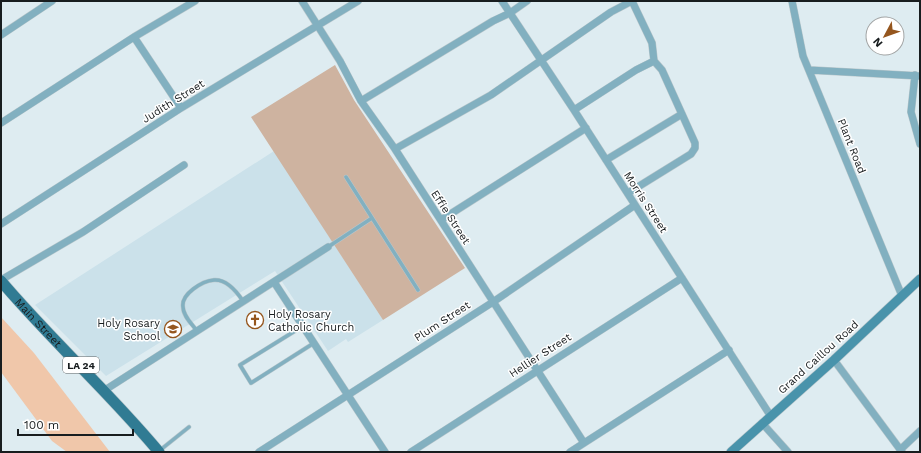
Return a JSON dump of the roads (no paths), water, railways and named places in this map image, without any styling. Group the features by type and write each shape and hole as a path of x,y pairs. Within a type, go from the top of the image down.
{"main road":[{"name":"Grand Caillou Road","path":"731,452 770,415 834,360 920,279"},
{"name":"Main Street","path":"1,280 28,312 105,390 159,452"}],"street":[{"path":"1,35 52,1"},
{"path":"1,123 134,37 195,1"},
{"name":"Effie Street","path":"302,1 361,101 395,149 584,443"},
{"name":"Judith Street","path":"1,224 181,108 318,27 358,1"},
{"name":"Morris Street","path":"502,1 586,128 770,415"},
{"path":"361,101 493,21 510,13 527,1"},
{"path":"395,149 491,95 541,62 611,12 632,1 652,43 654,61 662,70 695,143 695,148 691,154 628,193"},
{"name":"Plant Road","path":"792,1 803,56 808,70 902,296"},
{"path":"134,37 181,108"},
{"path":"574,110 636,70 654,61"},
{"path":"808,70 917,75 911,112 920,144"},
{"path":"606,160 682,114"},
{"path":"440,220 586,128"},
{"path":"1,280 83,232 184,165"},
{"name":"Plum Street","path":"259,452 347,394 493,302 635,205"},
{"path":"105,390 328,247"},
{"name":"Hellier Street","path":"411,452 682,278"},
{"path":"274,282 385,452"},
{"path":"570,452 729,350"},
{"path":"834,360 901,451 920,431"},
{"path":"762,423 788,452"}],"lane":[{"path":"346,177 418,290"},
{"path":"328,247 372,218"},
{"path":"197,331 182,308 183,300 189,293 204,283 214,280 221,281 237,292 243,302"},
{"path":"303,326 240,365 251,382 314,343"},
{"path":"159,452 189,427"}],"place":[{"name":"Holy Rosary Catholic Church","path":"255,320"},
{"name":"Holy Rosary School","path":"173,329"}]}
